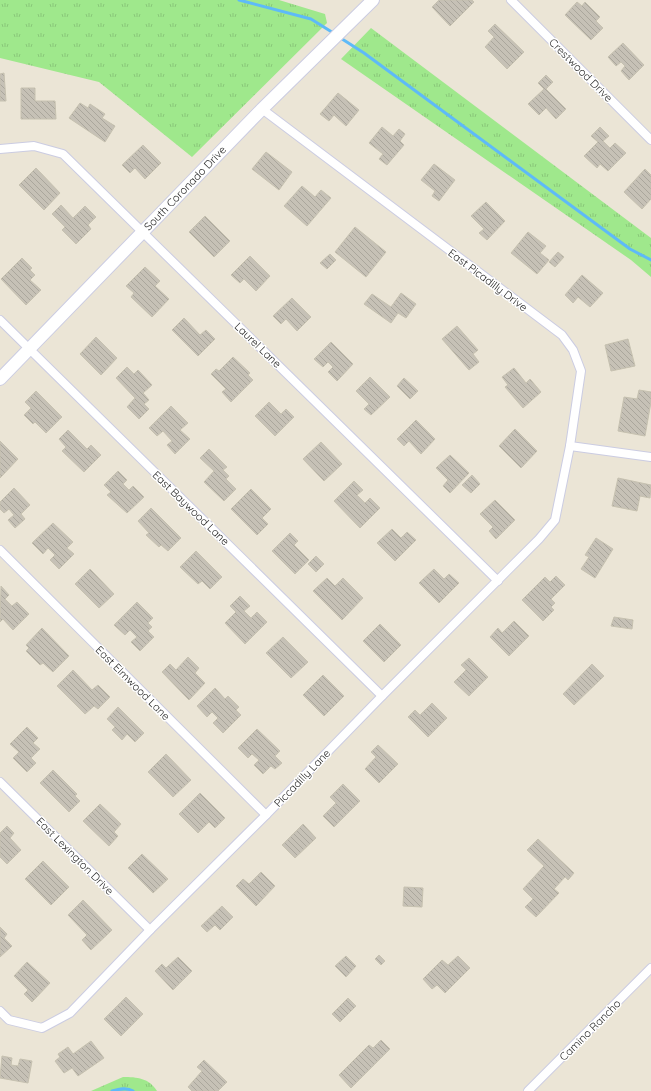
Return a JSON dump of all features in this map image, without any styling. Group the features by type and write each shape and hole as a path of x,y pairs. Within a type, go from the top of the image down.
{"street":[{"name":"South Coronado Drive","path":"0,379 262,109 373,0"},
{"name":"Crestwood Drive","path":"511,0 651,140"},
{"name":"East Picadilly Drive","path":"262,109 562,336 574,350 581,370 570,446 555,520"},
{"name":"Laurel Lane","path":"0,149 34,146 63,154 498,580"},
{"name":"East Baywood Lane","path":"0,320 382,696"},
{"path":"570,446 651,457"},
{"name":"Piccadilly Lane","path":"0,1011 9,1020 42,1028 70,1013 150,930 539,539 555,520"},
{"name":"East Elmwood Lane","path":"0,550 266,815"},
{"name":"East Lexington Drive","path":"0,782 150,930"},
{"name":"Camino Rancho","path":"528,1091 651,968"}],"green space":[{"path":"0,0 279,0 325,14 327,23 192,157 99,82 0,58"},
{"path":"371,28 651,238 651,277 631,260 341,59"},
{"path":"123,1077 142,1079 150,1083 157,1091 91,1091"}],"building":[{"path":"439,0 472,0 474,2 450,26 432,7"},
{"path":"577,2 582,6 585,2 600,17 596,21 603,28 591,40 565,15"},
{"path":"495,24 524,52 507,69 485,47 494,37 488,31"},
{"path":"623,43 644,65 629,80 621,71 625,66 621,62 616,66 608,57"},
{"path":"4,73 6,101 0,101 0,74"},
{"path":"546,75 553,82 546,89 566,109 556,119 546,108 539,115 528,104 544,89 538,83"},
{"path":"21,88 35,88 35,101 55,101 56,119 21,119"},
{"path":"338,93 359,110 346,126 334,115 329,121 320,114"},
{"path":"80,103 88,108 90,104 105,114 102,118 115,126 105,142 69,118"},
{"path":"382,127 393,136 399,129 405,134 400,141 404,145 387,165 379,159 383,154 369,143"},
{"path":"600,127 609,136 603,141 610,148 615,143 626,153 608,171 600,164 597,168 584,156 598,142 591,136"},
{"path":"143,145 161,163 145,179 135,168 130,173 122,165"},
{"path":"266,152 292,172 279,190 252,169"},
{"path":"434,164 455,180 439,201 432,196 435,191 421,180"},
{"path":"36,168 60,193 44,210 19,185"},
{"path":"645,169 651,175 651,199 642,209 624,192"},
{"path":"302,186 315,197 321,190 331,198 307,226 284,206"},
{"path":"486,202 505,221 487,240 479,233 484,229 471,216"},
{"path":"61,205 73,218 85,206 96,217 88,225 91,229 76,244 62,230 65,227 52,214"},
{"path":"205,216 230,241 214,257 189,232"},
{"path":"355,227 386,252 366,277 335,252"},
{"path":"528,232 546,246 540,253 549,260 537,274 511,253"},
{"path":"558,252 564,257 555,267 549,262"},
{"path":"330,254 336,260 327,269 320,263"},
{"path":"250,256 270,276 256,291 244,279 240,283 231,275"},
{"path":"22,258 32,268 30,270 35,275 30,280 41,290 26,305 1,279"},
{"path":"145,267 160,281 155,286 169,299 152,317 131,297 134,293 126,286"},
{"path":"582,275 603,293 590,307 578,297 573,303 565,295"},
{"path":"401,293 416,304 406,318 398,313 391,323 364,304 372,294 391,307"},
{"path":"292,298 311,317 297,331 286,319 281,324 273,316"},
{"path":"184,318 200,335 206,330 215,339 198,356 172,330"},
{"path":"457,326 478,350 473,354 479,362 469,370 442,339"},
{"path":"96,337 117,358 101,375 80,354"},
{"path":"628,339 635,366 611,371 605,345"},
{"path":"331,342 353,364 337,381 328,372 333,367 328,362 323,367 314,359"},
{"path":"233,357 250,373 248,375 253,380 231,402 222,392 226,389 211,374 216,369 219,371"},
{"path":"127,367 134,374 138,370 152,385 143,393 149,400 144,404 149,409 139,419 127,407 135,398 116,378"},
{"path":"514,368 526,383 530,379 541,392 523,408 505,387 508,385 502,377"},
{"path":"370,377 390,397 371,415 364,409 369,404 356,391"},
{"path":"404,378 418,391 410,399 397,386"},
{"path":"639,390 651,392 651,402 645,436 618,431 624,397 637,399"},
{"path":"36,391 62,417 46,433 35,422 33,424 24,415 31,408 25,402"},
{"path":"269,402 281,414 286,409 294,417 275,436 255,416"},
{"path":"171,406 188,423 180,430 190,439 175,454 167,445 172,441 163,431 157,436 149,428"},
{"path":"416,420 435,439 421,454 409,441 404,446 397,439"},
{"path":"515,429 537,451 521,468 499,446"},
{"path":"68,430 87,449 91,445 101,455 84,472 62,451 66,447 59,439"},
{"path":"0,441 18,459 0,478"},
{"path":"321,442 342,464 324,481 303,459"},
{"path":"209,449 227,467 223,470 229,476 226,479 236,489 224,501 204,482 214,471 200,458"},
{"path":"450,455 469,473 450,493 443,486 448,480 436,468"},
{"path":"118,471 127,480 123,484 129,490 133,486 144,497 127,513 107,495 111,492 104,485"},
{"path":"472,475 480,484 471,493 462,485"},
{"path":"618,478 651,485 650,498 640,496 637,511 612,506"},
{"path":"354,481 363,490 357,495 365,503 370,498 380,508 360,528 334,501"},
{"path":"14,488 30,505 21,514 25,519 15,528 8,520 14,515 9,509 4,513 0,509 0,502"},
{"path":"251,489 271,509 262,518 268,524 257,535 231,509"},
{"path":"495,500 515,520 496,539 489,531 493,527 480,514"},
{"path":"151,508 181,538 168,551 161,545 159,547 146,535 149,533 138,521"},
{"path":"53,523 73,542 67,548 74,554 59,569 50,560 55,555 48,548 43,554 32,543"},
{"path":"392,529 401,538 407,532 416,540 395,561 377,543"},
{"path":"290,533 298,541 294,545 309,560 295,574 272,551"},
{"path":"596,538 613,549 595,578 581,569 589,557 585,555"},
{"path":"196,551 222,577 210,589 202,581 198,584 180,567"},
{"path":"316,556 324,564 316,572 308,564"},
{"path":"90,569 114,594 99,608 75,584"},
{"path":"434,569 444,579 449,574 459,583 439,603 419,583"},
{"path":"556,576 565,585 551,599 555,603 551,607 554,610 543,621 522,600 545,577 550,582"},
{"path":"327,578 335,586 343,578 363,598 342,620 313,591"},
{"path":"1,586 9,595 5,599 12,606 17,602 29,614 13,630 3,619 0,622"},
{"path":"240,596 250,606 244,611 251,618 257,612 267,622 245,644 225,623 236,612 230,606"},
{"path":"137,602 153,618 148,623 152,627 148,631 154,637 140,651 131,642 137,637 130,630 125,635 114,625"},
{"path":"614,617 633,620 632,629 611,626"},
{"path":"514,621 529,636 509,656 490,637 498,628 502,633"},
{"path":"380,624 401,645 384,662 363,641"},
{"path":"42,628 69,656 53,672 43,663 40,665 26,651 29,648 26,645"},
{"path":"283,637 308,662 291,678 266,653"},
{"path":"188,657 199,668 195,673 205,683 189,700 162,672 170,664 176,670"},
{"path":"469,658 488,677 469,696 454,682 466,670 461,665"},
{"path":"592,664 604,676 574,705 563,694"},
{"path":"73,670 92,690 98,685 110,697 98,709 94,706 85,714 57,686"},
{"path":"323,675 344,696 324,716 303,695"},
{"path":"215,688 225,699 228,696 239,707 236,710 241,715 223,733 213,723 218,718 212,712 207,717 197,706"},
{"path":"432,703 447,718 428,737 408,717 415,710 420,715"},
{"path":"118,707 144,733 135,742 127,734 122,740 112,730 115,727 107,719"},
{"path":"27,727 38,738 33,743 40,749 31,758 36,763 27,772 13,758 19,752 10,744"},
{"path":"257,729 280,751 275,756 282,763 275,769 271,766 263,774 254,765 259,760 252,754 248,758 238,748"},
{"path":"378,745 398,764 379,783 365,769 376,757 371,752"},
{"path":"166,754 191,780 173,797 148,772"},
{"path":"53,770 77,794 75,796 80,801 69,812 40,783"},
{"path":"343,784 360,801 334,827 323,816 336,803 330,797"},
{"path":"200,793 225,818 215,828 209,822 198,833 179,814"},
{"path":"100,804 121,824 114,832 118,836 109,846 83,821"},
{"path":"303,824 316,838 295,858 282,845"},
{"path":"7,826 14,833 10,838 21,850 7,864 0,857 0,833"},
{"path":"538,839 574,873 568,880 565,877 554,889 559,893 536,917 525,907 533,899 523,889 544,866 527,850"},
{"path":"142,854 168,879 153,893 128,868"},
{"path":"43,861 69,887 51,905 25,879"},
{"path":"261,872 275,886 256,906 236,886 243,879 249,884"},
{"path":"404,887 423,888 422,907 403,906"},
{"path":"83,900 112,930 91,950 82,940 87,935 68,915"},
{"path":"222,906 233,917 220,930 215,925 207,932 201,926"},
{"path":"0,927 7,934 4,938 12,946 0,957"},
{"path":"379,955 385,961 381,965 375,959"},
{"path":"346,956 356,966 346,977 335,966"},
{"path":"458,956 470,968 445,993 437,985 432,989 423,979 442,960 448,965"},
{"path":"178,957 192,971 173,990 155,971 162,964 166,968"},
{"path":"27,962 50,983 32,1002 24,994 28,990 14,976"},
{"path":"126,997 143,1014 121,1036 104,1019"},
{"path":"348,998 356,1006 340,1022 332,1014"},
{"path":"381,1040 390,1049 351,1088 339,1075 369,1045 373,1048"},
{"path":"91,1041 104,1058 78,1076 72,1068 64,1073 55,1061 60,1057 58,1054 68,1047 73,1054"},
{"path":"2,1056 12,1058 11,1065 18,1066 20,1059 32,1061 28,1083 0,1078"},
{"path":"204,1060 227,1082 218,1091 192,1091 188,1087 202,1071 197,1067"}],"waterway":[{"path":"239,0 311,19 335,34"},
{"path":"339,37 364,53 630,249 651,260"},
{"path":"112,1091 120,1089 133,1091"}]}
